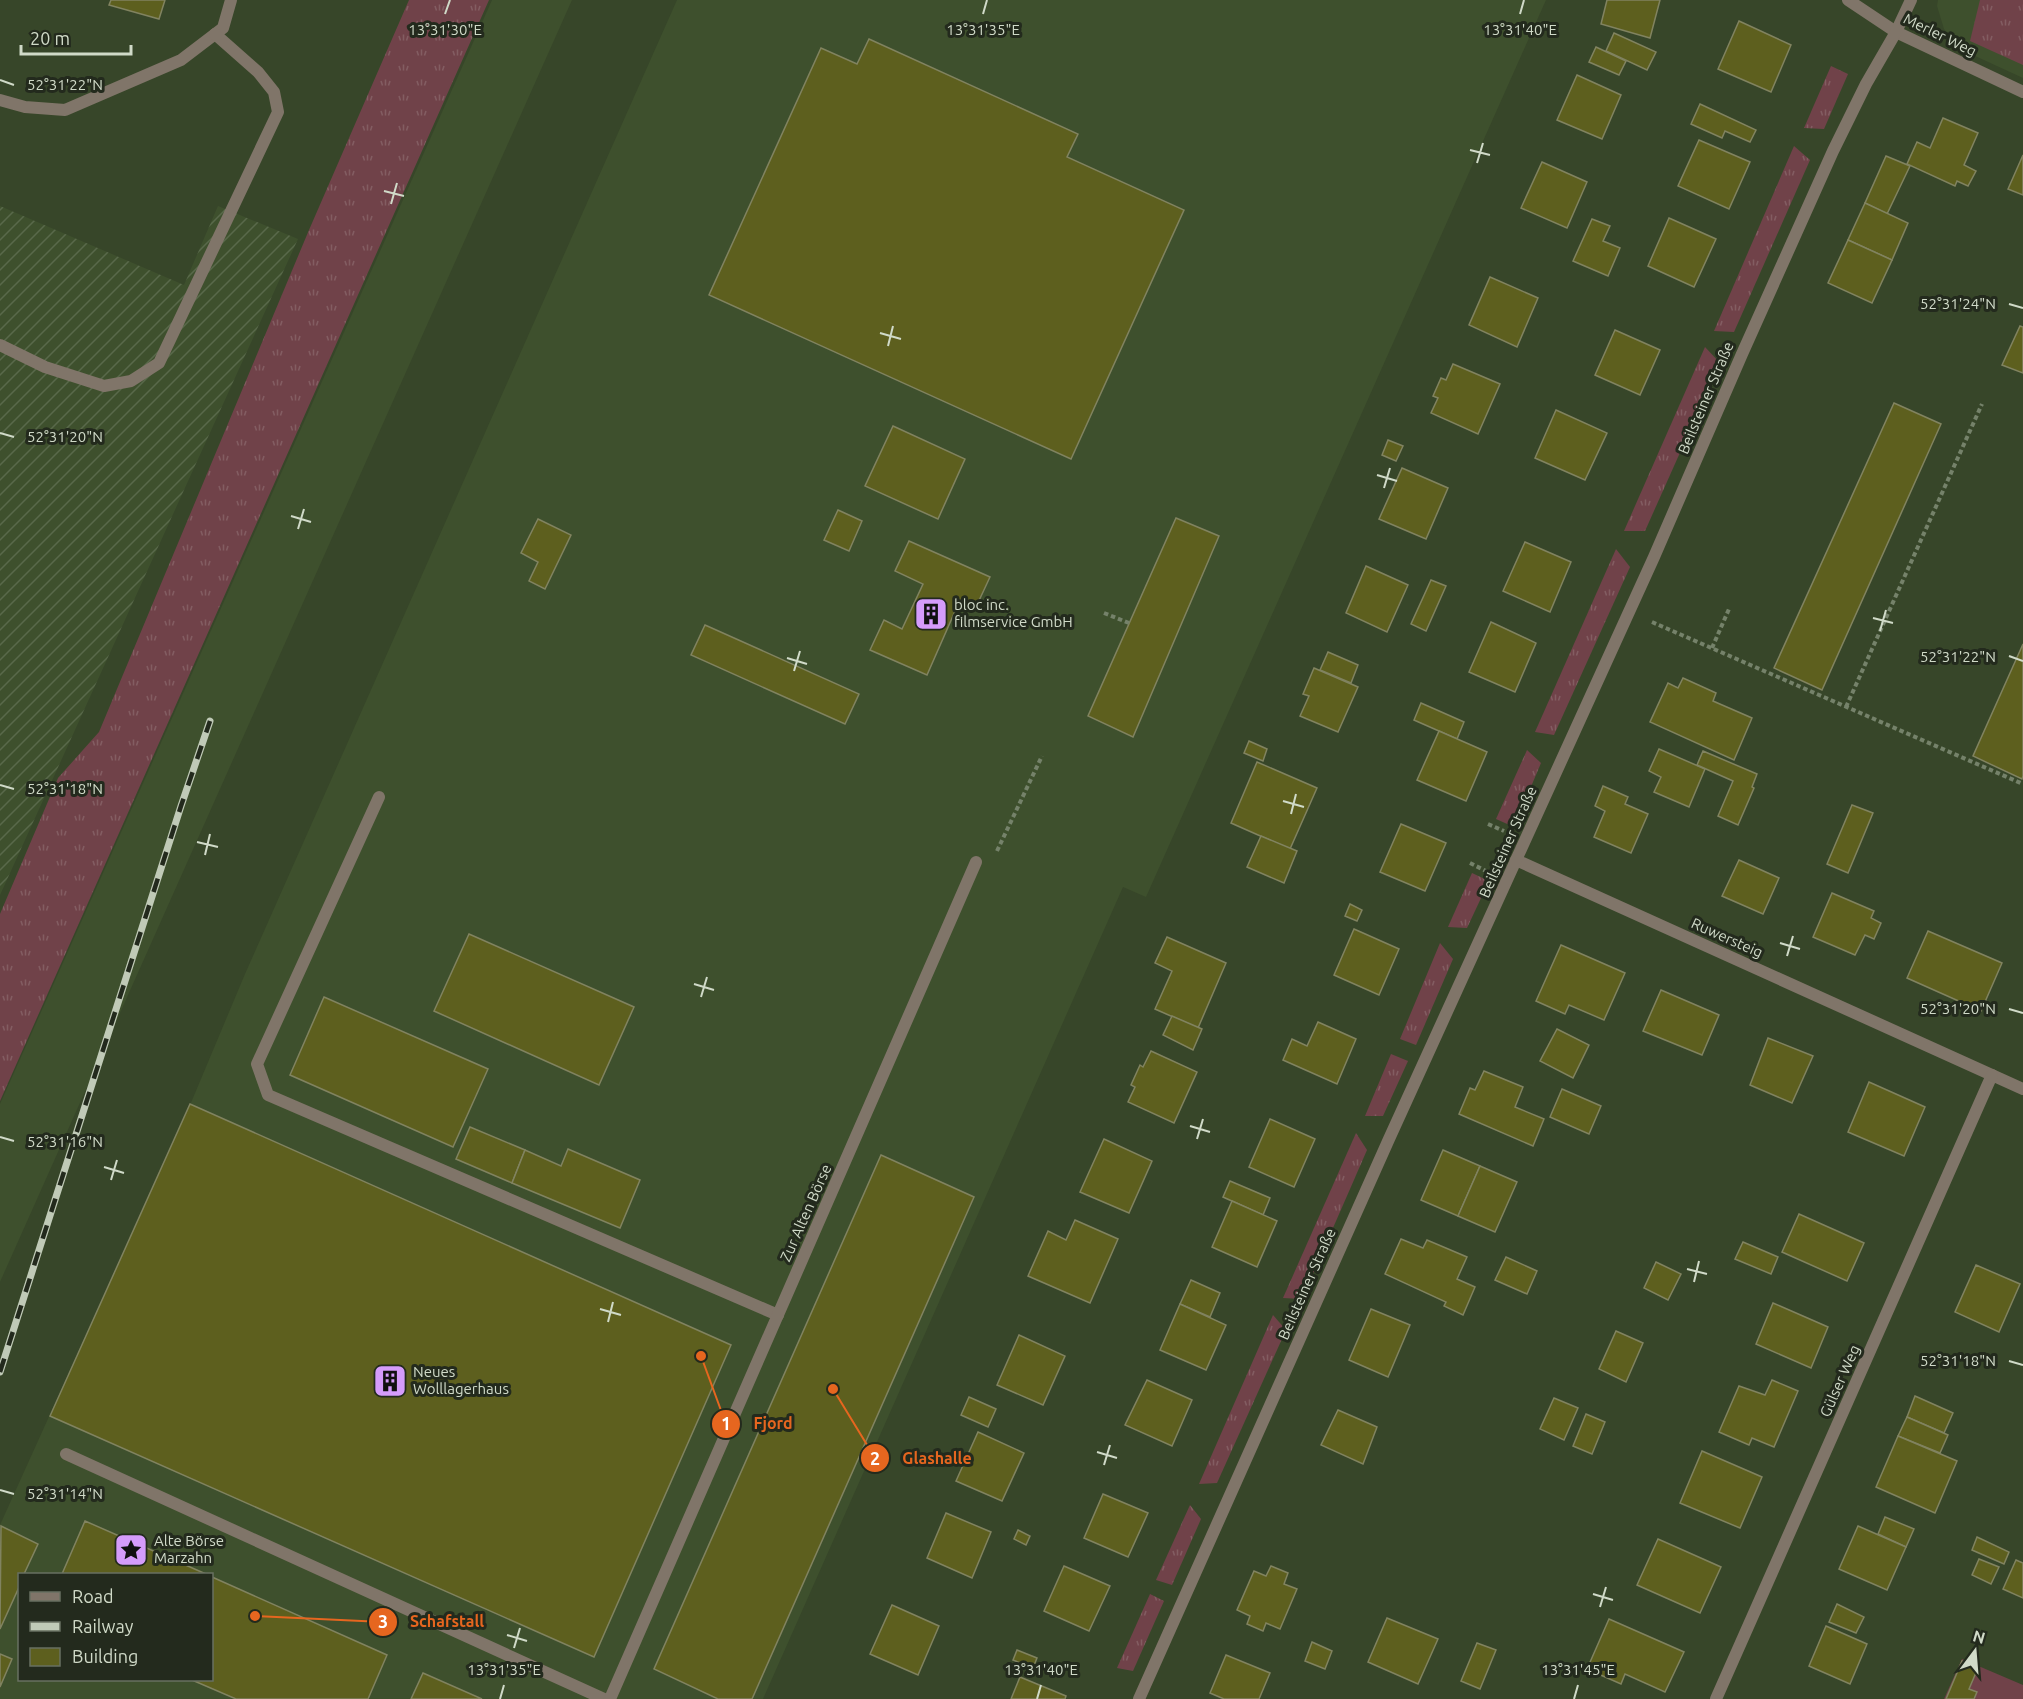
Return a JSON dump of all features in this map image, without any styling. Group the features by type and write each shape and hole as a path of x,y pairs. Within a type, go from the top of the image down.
{"street":[{"path":"0,100 25,107 65,110 181,60 223,28 231,0"},
{"name":"Merler Weg","path":"1848,0 1896,32 2023,92"},
{"name":"Beilsteiner Straße","path":"1139,1699 1384,1149 1629,612 1833,151 1911,0"},
{"path":"0,345 45,367 104,386 131,381 159,363 278,112 274,92 258,72 215,34"},
{"path":"379,797 256,1064 268,1095 778,1315"},
{"name":"Ruwersteig","path":"1516,860 2023,1089"},
{"name":"Zur Alten Börse","path":"610,1699 976,862"},
{"name":"Gülser Weg","path":"1716,1699 1992,1075"},
{"path":"66,1454 604,1699"}],"path":[{"path":"1846,707 1982,404"},
{"path":"1712,648 1729,609"},
{"path":"1629,612 2023,784"},
{"path":"1104,613 1129,623"},
{"path":"976,862 990,866 1041,756"}],"shaded area":[{"path":"492,0 572,0 0,1282 0,1104"},
{"path":"677,0 1546,0 1146,897 1123,887 763,1699 0,1699 0,1525 193,1098 245,974"},
{"path":"1938,0 2023,0 2023,78 1960,49 1944,29 1937,6"},
{"path":"0,206 184,285 218,206 298,239 0,895"}],"green space":[{"path":"409,0 489,0 0,1101 0,914 58,778 99,732 309,230"},
{"path":"1980,0 2023,0 2023,65 1970,41"},
{"path":"1831,66 1848,74 1824,129 1804,128"},
{"path":"1794,146 1810,160 1734,332 1714,331"},
{"path":"1705,347 1720,363 1645,531 1624,531"},
{"path":"1616,549 1630,567 1554,735 1535,732"},
{"path":"1527,750 1541,763 1514,827 1496,819"},
{"path":"1472,873 1489,881 1467,928 1448,927"},
{"path":"1440,943 1453,959 1416,1045 1400,1039"},
{"path":"1391,1054 1408,1061 1383,1116 1365,1116"},
{"path":"1356,1133 1367,1150 1302,1299 1283,1298"},
{"path":"1273,1315 1286,1330 1217,1483 1199,1484"},
{"path":"1190,1505 1201,1519 1172,1585 1156,1580"},
{"path":"1150,1594 1164,1601 1133,1671 1117,1668"},
{"path":"1962,1659 2023,1685 2023,1699 1944,1699"}],"building":[{"path":"111,0 165,0 159,19 109,5"},
{"path":"1607,0 1660,0 1650,38 1601,24"},
{"path":"1739,21 1791,45 1771,92 1718,69"},
{"path":"1614,33 1656,52 1647,70 1606,51"},
{"path":"869,39 1078,134 1067,157 1184,210 1071,459 709,295 821,48 857,64"},
{"path":"1596,47 1626,61 1619,75 1589,62"},
{"path":"1577,75 1621,95 1602,139 1557,120"},
{"path":"1700,104 1756,130 1750,142 1725,131 1722,138 1691,124"},
{"path":"1943,118 1978,133 1964,165 1976,171 1968,186 1957,181 1955,186 1907,164 1917,142 1930,148"},
{"path":"1699,140 1750,162 1729,209 1678,186"},
{"path":"2023,155 2023,195 2008,189"},
{"path":"1886,156 1910,166 1887,214 1865,203"},
{"path":"1542,162 1587,182 1567,228 1521,208"},
{"path":"1865,203 1908,223 1892,260 1848,240"},
{"path":"1669,218 1716,239 1694,287 1648,266"},
{"path":"1592,219 1610,226 1603,241 1620,248 1608,276 1573,261"},
{"path":"1848,240 1892,260 1872,303 1828,283"},
{"path":"1490,277 1538,298 1517,347 1469,325"},
{"path":"2020,326 2023,327 2023,373 2002,365"},
{"path":"1615,330 1660,350 1640,395 1595,375"},
{"path":"1453,364 1500,384 1478,434 1431,413 1438,398 1433,396 1441,378 1446,380"},
{"path":"1894,403 1941,424 1822,690 1774,668"},
{"path":"1556,410 1607,433 1585,480 1535,458"},
{"path":"893,426 965,459 938,519 865,486"},
{"path":"1388,440 1403,446 1396,461 1382,455"},
{"path":"1402,468 1448,488 1426,539 1379,519"},
{"path":"838,510 862,521 849,551 824,540"},
{"path":"1176,518 1219,536 1133,737 1088,716"},
{"path":"538,519 571,535 545,589 529,581 538,562 521,553"},
{"name":"bloc inc. filmservice GmbH","path":"909,541 990,577 976,607 960,600 927,675 870,650 884,620 902,629 923,584 895,571"},
{"path":"1525,542 1571,562 1550,612 1503,591"},
{"path":"1366,566 1408,585 1387,632 1346,613"},
{"path":"1431,580 1446,586 1426,631 1411,624"},
{"path":"1491,622 1536,643 1515,692 1469,672"},
{"path":"705,625 859,694 845,724 691,655"},
{"path":"2023,644 2023,776 2022,779 1973,756"},
{"path":"1328,652 1358,665 1351,683 1320,670"},
{"path":"1314,668 1358,687 1338,732 1300,716 1309,696 1303,694"},
{"path":"1683,678 1716,693 1713,701 1752,718 1734,760 1650,722 1668,683 1678,688"},
{"path":"1421,703 1464,722 1457,739 1414,720"},
{"path":"1439,731 1487,752 1466,801 1417,780"},
{"path":"1249,741 1267,749 1263,761 1244,753"},
{"path":"1659,749 1705,769 1689,807 1654,792 1661,777 1649,771"},
{"path":"1703,751 1757,774 1752,787 1754,788 1738,825 1718,816 1733,781 1697,765"},
{"path":"1257,762 1317,788 1290,849 1231,823"},
{"path":"1603,786 1628,797 1625,804 1648,814 1631,853 1594,837 1605,811 1595,806"},
{"path":"1852,805 1873,813 1848,873 1827,864"},
{"path":"1401,824 1446,843 1425,891 1380,872"},
{"path":"1261,836 1297,851 1284,883 1247,867"},
{"path":"1739,860 1779,878 1763,914 1722,896"},
{"path":"1832,893 1874,911 1871,918 1881,923 1874,939 1865,935 1855,955 1813,937"},
{"path":"1350,904 1362,910 1357,921 1345,916"},
{"path":"1354,929 1399,949 1379,995 1334,975"},
{"path":"1928,931 2002,963 1981,1011 1907,978"},
{"path":"469,934 634,1007 599,1085 434,1011"},
{"path":"1167,937 1226,963 1198,1028 1155,1009 1172,971 1155,963"},
{"path":"1561,945 1625,973 1604,1020 1569,1005 1565,1014 1536,1001"},
{"path":"1661,990 1719,1015 1702,1055 1643,1031"},
{"path":"324,997 488,1069 453,1147 290,1075"},
{"path":"1172,1016 1202,1029 1193,1050 1163,1035"},
{"path":"1318,1022 1356,1039 1337,1084 1283,1060 1292,1039 1307,1046"},
{"path":"1557,1029 1589,1045 1573,1078 1540,1061"},
{"path":"1768,1038 1813,1056 1792,1103 1750,1085"},
{"path":"1151,1051 1197,1072 1174,1123 1128,1102 1135,1087 1131,1085 1140,1065 1143,1067"},
{"path":"1484,1071 1523,1087 1515,1107 1544,1119 1533,1146 1459,1114 1470,1088 1475,1090"},
{"path":"1869,1082 1925,1107 1904,1156 1848,1132"},
{"path":"1562,1089 1601,1106 1589,1134 1550,1117"},
{"name":"Neues Wolllagerhaus","path":"190,1104 731,1345 594,1657 50,1416"},
{"path":"1270,1119 1315,1139 1294,1187 1249,1167"},
{"path":"470,1127 525,1150 512,1183 456,1159"},
{"path":"1104,1139 1152,1161 1129,1213 1080,1192"},
{"path":"568,1149 640,1180 620,1228 512,1183 525,1150 561,1166"},
{"path":"1443,1150 1480,1166 1458,1216 1421,1200"},
{"path":"881,1155 974,1197 752,1699 718,1699 654,1669"},
{"path":"1480,1166 1517,1182 1495,1232 1458,1216"},
{"path":"1230,1181 1270,1198 1263,1215 1223,1197"},
{"path":"1232,1201 1277,1221 1257,1267 1212,1247"},
{"path":"1799,1214 1864,1243 1847,1281 1782,1252"},
{"path":"1075,1220 1118,1239 1090,1303 1028,1276 1048,1231 1066,1240"},
{"path":"1401,1239 1423,1248 1427,1240 1467,1257 1457,1279 1475,1287 1463,1315 1444,1306 1446,1302 1385,1274"},
{"path":"1743,1242 1778,1257 1771,1274 1735,1259"},
{"path":"1506,1257 1537,1271 1527,1294 1495,1280"},
{"path":"1656,1262 1681,1274 1668,1300 1644,1288"},
{"path":"1976,1265 2020,1284 1999,1332 1955,1312"},
{"path":"1191,1280 1220,1293 1210,1317 1180,1304"},
{"path":"1773,1303 1828,1327 1811,1368 1756,1344"},
{"path":"1180,1304 1226,1325 1206,1370 1160,1350"},
{"path":"1371,1309 1410,1325 1388,1377 1349,1360"},
{"path":"1616,1331 1643,1343 1626,1382 1599,1369"},
{"path":"1019,1335 1065,1356 1043,1405 997,1385"},
{"path":"1147,1380 1192,1400 1172,1446 1125,1425"},
{"path":"1772,1380 1798,1391 1774,1447 1752,1438 1749,1445 1719,1432 1739,1386 1765,1395"},
{"path":"1915,1396 1953,1413 1944,1433 1907,1417"},
{"path":"969,1397 996,1409 988,1427 961,1415"},
{"path":"1554,1398 1578,1408 1564,1440 1540,1429"},
{"path":"1338,1410 1377,1427 1363,1464 1321,1445"},
{"path":"1586,1414 1605,1422 1592,1454 1573,1446"},
{"path":"1907,1417 1948,1435 1940,1453 1898,1436"},
{"path":"978,1432 1024,1453 1002,1501 956,1481"},
{"path":"1898,1436 1957,1461 1935,1513 1876,1487"},
{"path":"1702,1451 1762,1477 1740,1528 1680,1503"},
{"path":"1103,1494 1148,1513 1128,1557 1084,1538"},
{"path":"946,1513 991,1532 972,1578 927,1558"},
{"path":"1885,1517 1914,1529 1906,1547 1878,1534"},
{"path":"85,1521 204,1573 62,1573"},
{"path":"1,1526 38,1544 24,1573 18,1573 18,1589 0,1629"},
{"path":"1858,1526 1906,1547 1887,1590 1839,1569"},
{"path":"1018,1530 1030,1536 1026,1545 1014,1539"},
{"path":"1977,1537 2009,1552 2004,1564 1972,1550"},
{"path":"1658,1539 1721,1567 1700,1613 1637,1585"},
{"path":"1979,1559 1999,1567 1991,1584 1972,1575"},
{"path":"2016,1560 2023,1563 2023,1598 2003,1589"},
{"path":"1064,1566 1110,1586 1089,1631 1044,1611"},
{"path":"1271,1566 1288,1573 1284,1584 1297,1589 1280,1629 1266,1623 1263,1631 1247,1624 1250,1616 1237,1610 1254,1571 1266,1576"},
{"path":"213,1577 387,1655 368,1699 236,1699 194,1681 213,1681"},
{"path":"1837,1604 1864,1617 1856,1633 1829,1622"},
{"path":"892,1605 939,1626 918,1675 870,1654"},
{"path":"1387,1618 1438,1639 1418,1684 1368,1662"},
{"path":"1609,1619 1684,1652 1665,1692 1625,1674 1621,1684 1587,1669"},
{"path":"1826,1626 1867,1644 1850,1684 1809,1666"},
{"path":"1312,1642 1332,1651 1325,1669 1305,1661"},
{"path":"1477,1643 1496,1650 1480,1689 1461,1681"},
{"path":"1017,1650 1037,1658 1033,1668 1013,1660"},
{"path":"0,1654 12,1659 0,1687"},
{"path":"1226,1655 1270,1673 1259,1699 1224,1699 1210,1693"},
{"path":"1962,1661 1978,1668 1969,1689 1977,1692 1974,1699 1946,1699"},
{"path":"423,1673 482,1699 411,1699"},
{"path":"1020,1677 1066,1696 1065,1699 1011,1699"}],"railway":[{"path":"0,1372 210,721"}],"place":[{"name":"bloc inc. filmservice GmbH","path":"931,614"},
{"name":"Fjord","path":"701,1356"},
{"name":"Neues Wolllagerhaus","path":"390,1381"},
{"name":"Glashalle","path":"833,1389"},
{"name":"Alte Börse Marzahn","path":"131,1550"},
{"name":"Schafstall","path":"255,1616"}]}
